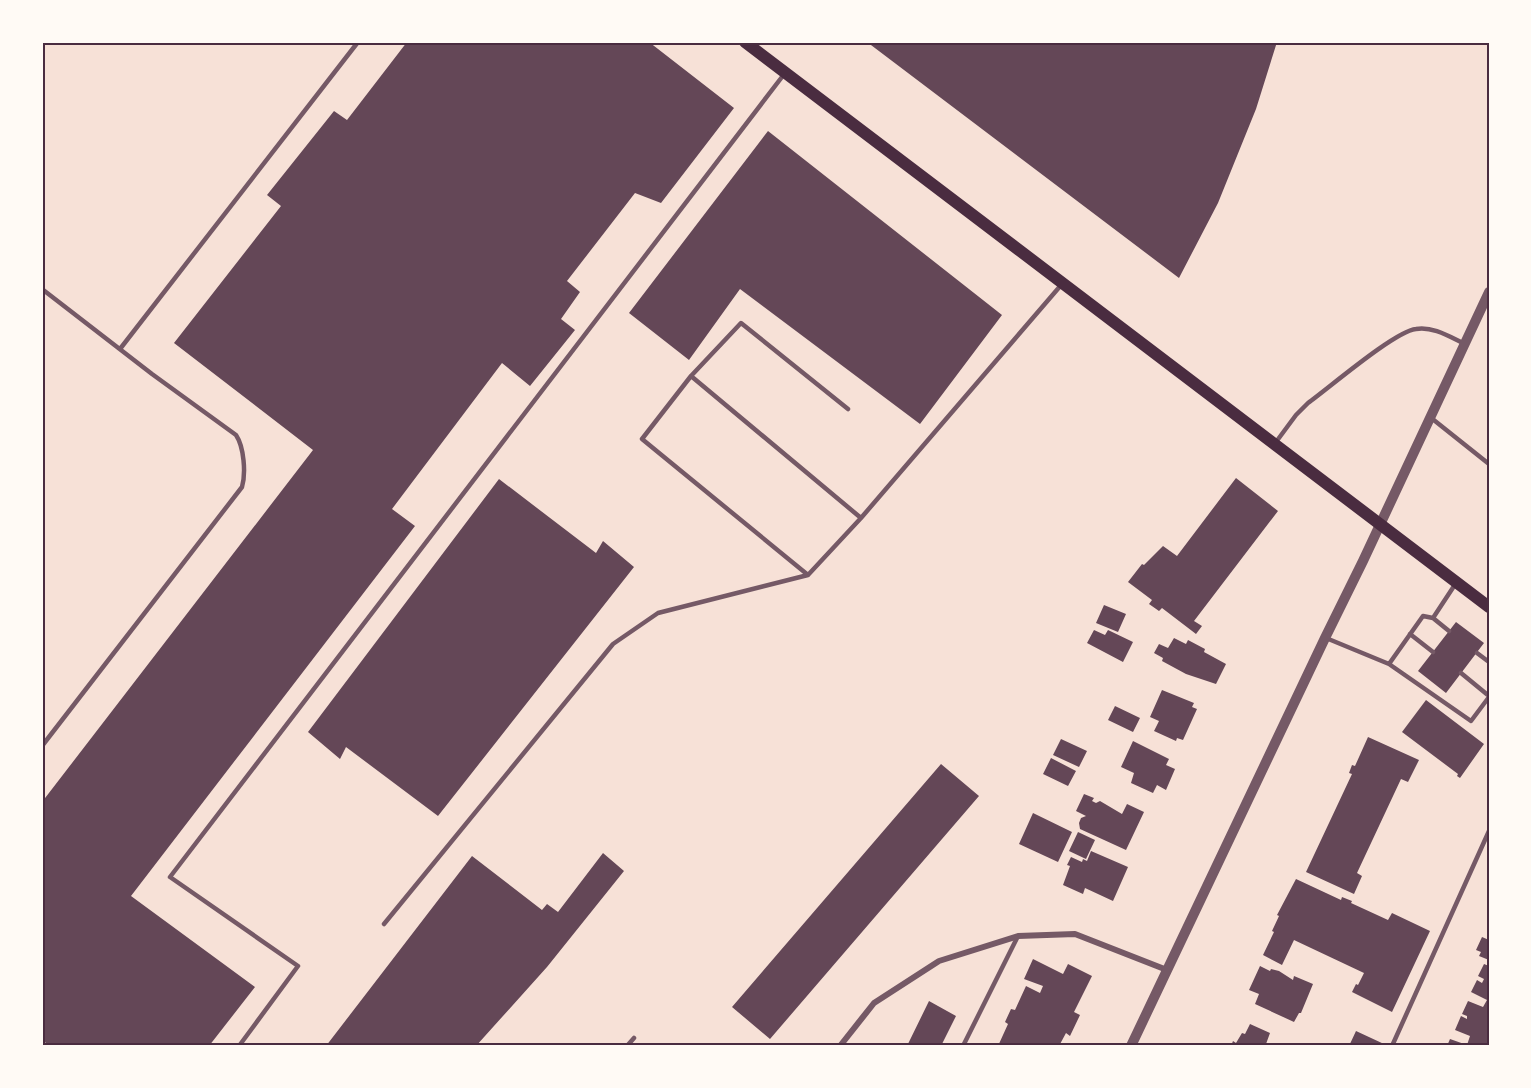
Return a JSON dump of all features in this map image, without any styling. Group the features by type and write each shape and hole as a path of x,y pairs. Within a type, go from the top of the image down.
{"main road":[{"path":"745,42 1489,608"}],"street":[{"path":"1131,1046 1489,292"},
{"path":"840,1046 874,1003 939,961 1018,936 1075,934 1168,970"}],"lane":[{"path":"120,349 358,42"},
{"path":"239,1046 298,966 170,877 785,72"},
{"path":"384,924 613,644 658,613 808,575 861,518 1062,284"},
{"path":"42,290 236,435 240,441 244,479 242,487 42,746"},
{"path":"808,575 642,439 691,376 741,323 848,409"},
{"path":"1275,444 1296,415 1308,403 1397,336 1415,328 1434,330 1465,344"},
{"path":"691,376 861,518"},
{"path":"1431,417 1489,464"},
{"path":"1433,618 1457,582"},
{"path":"1389,664 1423,616 1433,618 1449,631"},
{"path":"1410,634 1433,652"},
{"path":"1324,638 1389,664 1471,721 1489,697 1461,673"},
{"path":"1477,652 1489,662"},
{"path":"1392,1046 1489,831"},
{"path":"963,1046 1018,936"},
{"path":"627,1046 634,1038"}],"building":[{"path":"407,42 649,42 734,108 661,203 635,193 567,281 580,292 561,319 575,330 530,386 502,363 392,509 415,526 131,896 255,987 209,1046 50,1046 42,1040 42,802 313,450 174,343 281,206 267,195 334,111 347,120"},
{"path":"867,42 1277,42 1256,109 1218,203 1179,278"},
{"path":"768,131 1002,315 920,424 740,289 689,360 629,313"},
{"path":"1236,478 1278,511 1194,621 1202,626 1196,634 1162,608 1159,611 1149,604 1152,600 1128,582 1142,564 1144,565 1163,546 1177,556"},
{"path":"499,479 596,553 603,541 634,567 438,816 346,747 340,759 308,732"},
{"path":"1104,605 1126,614 1118,632 1096,623"},
{"path":"1456,622 1484,643 1446,693 1418,671"},
{"path":"1094,630 1105,635 1108,630 1133,642 1123,662 1087,643"},
{"path":"1174,638 1186,644 1188,640 1226,664 1216,684 1186,674 1162,661 1163,658 1154,653 1159,644 1168,648"},
{"path":"1162,690 1194,703 1192,707 1197,709 1183,740 1177,738 1176,741 1154,731 1159,721 1150,717"},
{"path":"1426,700 1484,744 1460,778 1458,774 1402,732"},
{"path":"1115,706 1140,718 1133,732 1108,720"},
{"path":"1368,737 1419,760 1408,782 1401,779 1357,873 1362,876 1354,894 1306,872 1352,774 1349,773 1352,765 1355,766"},
{"path":"1061,739 1087,751 1079,767 1053,755"},
{"path":"1133,741 1169,759 1166,765 1175,769 1166,790 1157,785 1153,793 1131,783 1134,773 1121,767"},
{"path":"1051,758 1076,771 1068,786 1043,774"},
{"path":"941,764 979,796 770,1039 732,1007"},
{"path":"1084,794 1094,798 1092,801 1096,803 1100,801 1122,814 1127,804 1144,812 1126,850 1080,829 1081,818 1086,816 1076,811"},
{"path":"1033,813 1072,832 1058,862 1019,844"},
{"path":"1078,832 1095,840 1086,859 1069,851"},
{"path":"1091,851 1128,867 1113,901 1085,888 1083,894 1063,885 1071,857 1082,862 1083,859 1087,861"},
{"path":"603,853 624,871 547,967 476,1046 326,1046 472,856 542,910 547,904 558,912"},
{"path":"1296,879 1341,900 1342,897 1352,901 1351,903 1388,920 1392,913 1430,931 1392,1012 1352,992 1364,973 1294,940 1282,965 1263,955 1274,932 1272,931 1279,916 1277,915"},
{"path":"1482,937 1489,940 1489,960 1479,956 1481,952 1476,950"},
{"path":"1033,959 1063,974 1068,964 1092,976 1074,1012 1080,1015 1070,1036 1066,1033 1059,1046 998,1046 1008,1024 1005,1022 1011,1009 1015,1010 1026,986 1040,993 1043,986 1024,979"},
{"path":"1484,964 1489,966 1489,1046 1447,1046 1450,1039 1467,1045 1470,1036 1455,1030 1461,1016 1467,1019 1467,1016 1462,1014 1468,1001 1483,1007 1487,1000 1471,992 1477,980 1482,983 1484,979 1478,976"},
{"path":"1260,966 1270,971 1271,969 1279,971 1293,980 1294,976 1313,984 1301,1013 1294,1022 1255,1004 1259,994 1249,990"},
{"path":"929,1001 956,1016 941,1046 907,1046"},
{"path":"1250,1024 1270,1033 1266,1044 1271,1046 1231,1046 1233,1041 1236,1043 1242,1033 1245,1034"},
{"path":"1356,1031 1384,1044 1383,1046 1349,1046"}]}
